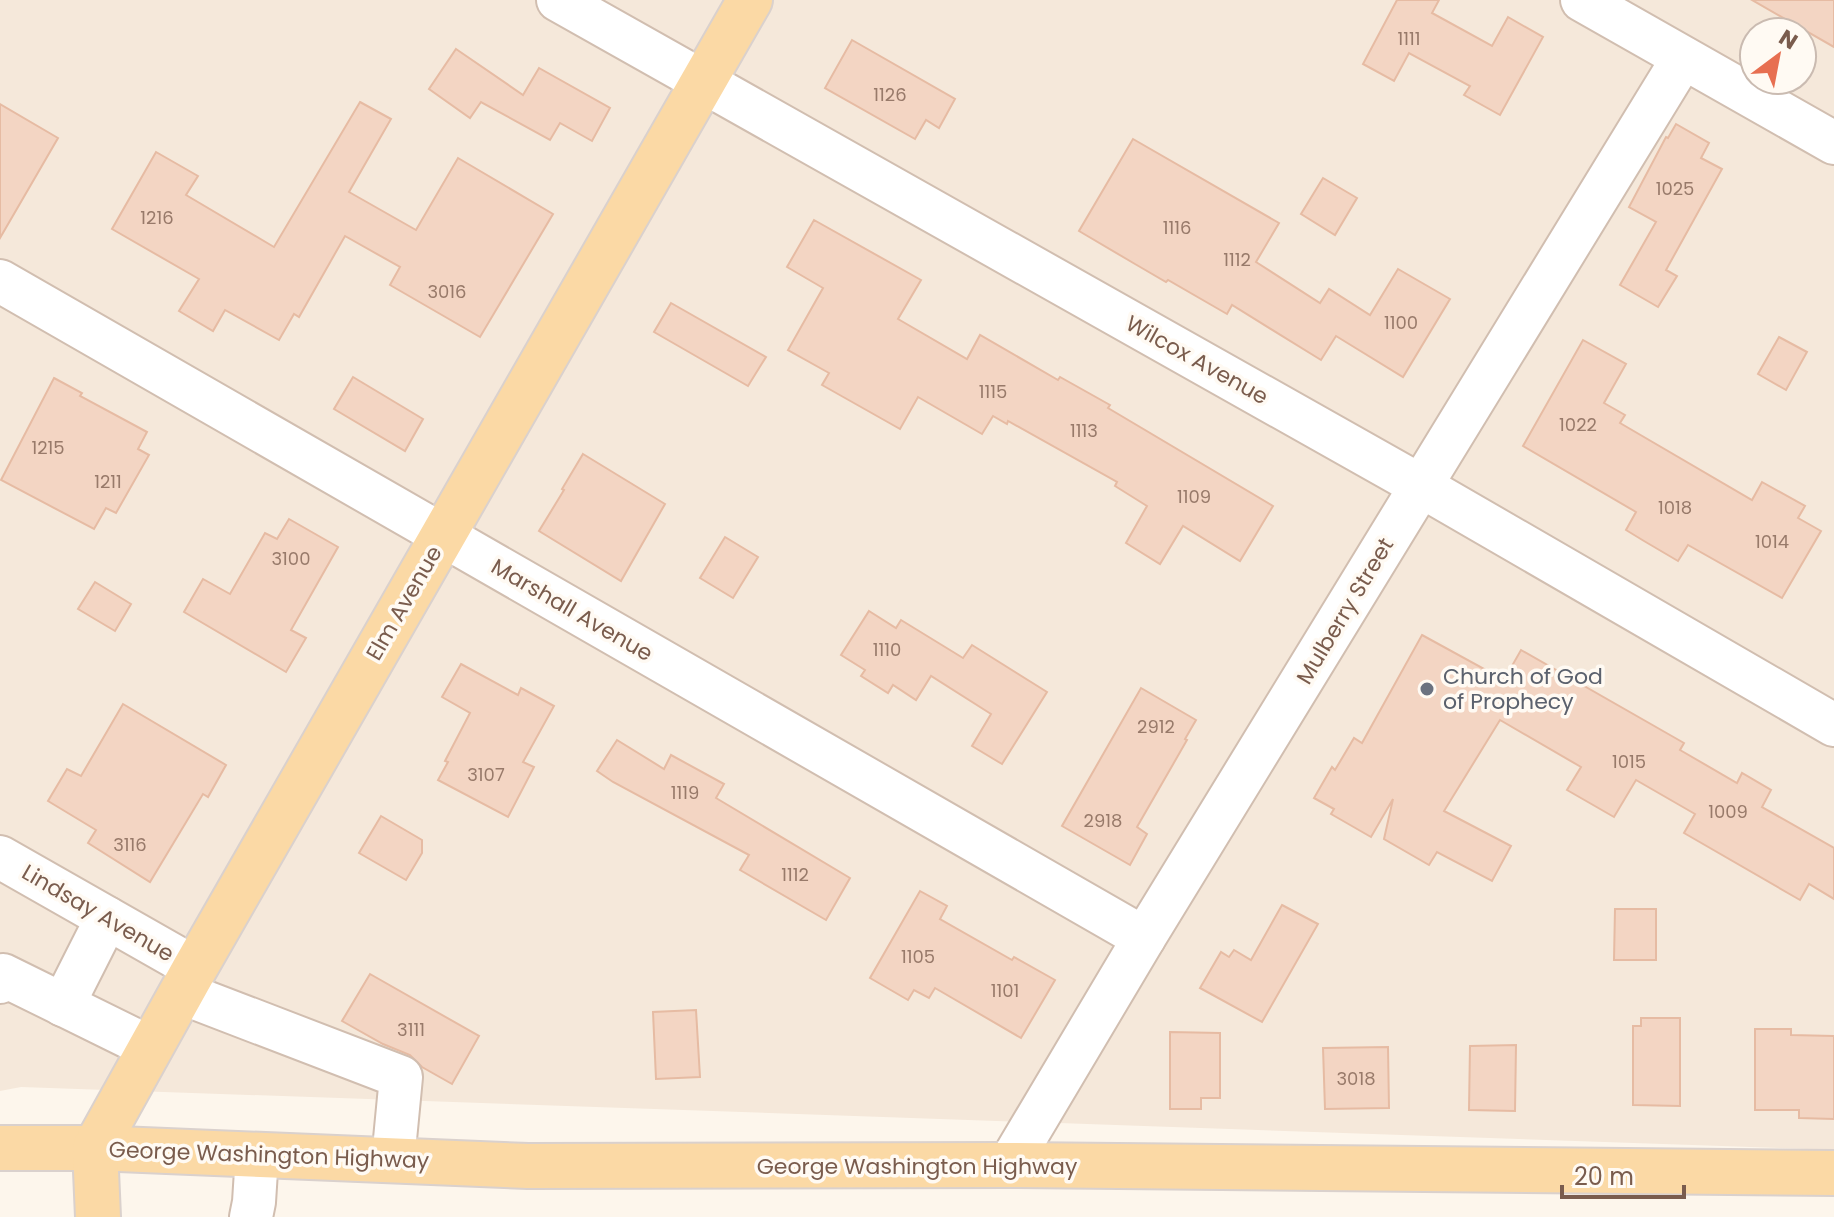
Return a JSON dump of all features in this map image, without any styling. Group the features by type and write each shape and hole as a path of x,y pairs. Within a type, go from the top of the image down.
{"main road":[{"name":"Elm Avenue","path":"95,1148 750,0"},
{"name":"George Washington Highway","path":"0,1148 95,1148 528,1166 1009,1165 1834,1173"},
{"path":"95,1148 98,1217"}],"street":[{"name":"Wilcox Avenue","path":"558,0 1421,486 1834,725"},
{"path":"1582,0 1834,143"},
{"name":"Mulberry Street","path":"1009,1165 1144,938 1683,58"},
{"name":"Marshall Avenue","path":"0,281 1144,938"},
{"name":"Lindsay Avenue","path":"0,857 107,918 189,980 401,1077 393,1160"},
{"path":"63,1005 107,918"},
{"path":"0,982 3,975 151,1048"},
{"path":"251,1217 257,1155"}],"shaded area":[{"path":"0,0 1834,0 1834,1150 21,1087 0,1091"}],"building":[{"path":"1397,0 1439,0 1432,13 1492,46 1508,17 1543,37 1500,115 1464,95 1470,86 1409,53 1394,81 1363,64"},
{"path":"1752,0 1834,0 1834,47 1818,38 1818,16 1780,16"},
{"path":"852,40 955,99 939,128 926,120 915,139 825,88"},
{"path":"456,49 523,95 539,68 610,108 592,141 560,123 550,140 481,102 470,118 429,89"},
{"path":"360,102 391,119 349,192 416,230 458,158 553,214 480,337 390,285 400,267 345,236 299,317 294,314 279,340 225,310 213,331 179,311 199,279 112,229 156,152 198,176 186,195 274,247"},
{"path":"0,104 58,138 0,238"},
{"path":"1676,124 1709,143 1701,158 1722,169 1666,270 1677,276 1658,307 1620,285 1656,222 1629,207"},
{"path":"1133,139 1279,223 1256,262 1320,303 1329,289 1370,315 1398,269 1450,299 1403,377 1336,336 1321,360 1232,305 1227,314 1079,231"},
{"path":"1323,178 1357,198 1335,235 1301,214"},
{"path":"814,220 921,280 898,319 967,359 980,335 1058,380 1060,377 1110,405 1108,408 1273,506 1240,561 1183,526 1160,564 1126,543 1147,506 1115,486 1117,482 1008,421 1007,424 993,416 982,434 918,397 900,429 822,385 829,373 788,350 823,288 787,267"},
{"path":"671,303 766,357 748,386 654,332"},
{"path":"1779,337 1807,352 1786,390 1758,374"},
{"path":"1583,340 1626,364 1604,403 1625,415 1620,423 1752,500 1762,482 1805,506 1798,518 1821,531 1782,598 1688,545 1678,561 1626,530 1636,512 1523,446"},
{"path":"353,377 423,419 405,451 334,409"},
{"path":"54,378 82,393 80,396 147,432 138,449 149,455 116,513 106,508 94,529 1,480"},
{"path":"583,454 665,504 621,581 539,531"},
{"path":"289,519 338,547 291,630 306,638 286,672 184,612 203,579 230,594 265,533 277,539"},
{"path":"725,537 758,557 733,598 700,578"},
{"path":"95,582 131,604 115,631 78,609"},
{"path":"869,611 896,628 901,620 963,658 972,645 1047,692 1002,764 972,746 991,714 931,676 916,700 893,685 888,693 861,676 865,670 841,655"},
{"path":"1422,635 1504,680 1521,650 1684,743 1680,750 1737,783 1742,773 1771,790 1762,807 1834,848 1834,899 1809,884 1800,900 1684,833 1695,814 1636,780 1614,817 1567,790 1581,767 1500,720 1444,811 1511,846 1492,881 1437,852 1429,865 1384,839 1393,799 1371,837 1331,814 1334,809 1314,798 1354,738 1362,743"},
{"path":"461,664 518,695 521,688 554,706 523,762 534,767 508,817 438,780 470,713 442,697"},
{"path":"1141,688 1196,720 1137,827 1147,834 1130,865 1062,826"},
{"path":"123,704 226,765 208,797 203,794 150,882 88,843 96,830 48,801 67,769 81,776"},
{"path":"617,740 664,769 671,755 724,784 716,798 850,878 826,920 740,870 749,855 597,771"},
{"path":"381,816 422,840 422,853 406,880 359,853"},
{"path":"920,891 947,906 940,919 1012,960 1014,957 1055,980 1021,1038 935,988 929,998 914,990 908,1000 870,978"},
{"path":"1282,905 1318,924 1262,1022 1200,988 1221,952 1229,957 1234,950 1251,960"},
{"path":"1615,909 1656,909 1656,960 1614,960"},
{"path":"370,974 479,1036 452,1084 422,1067 410,1055 342,1021"},
{"path":"696,1010 700,1077 656,1079 653,1012"},
{"path":"1641,1018 1680,1018 1680,1106 1633,1105 1633,1026 1641,1026"},
{"path":"1755,1029 1791,1029 1791,1035 1834,1036 1834,1119 1799,1118 1799,1110 1755,1110"},
{"path":"1170,1032 1220,1033 1220,1098 1201,1098 1201,1109 1170,1109"},
{"path":"1516,1045 1515,1111 1469,1110 1470,1046"},
{"path":"1388,1047 1389,1108 1325,1109 1323,1048"}],"place":[{"name":"Church of God of Prophecy","path":"1427,689"}]}
